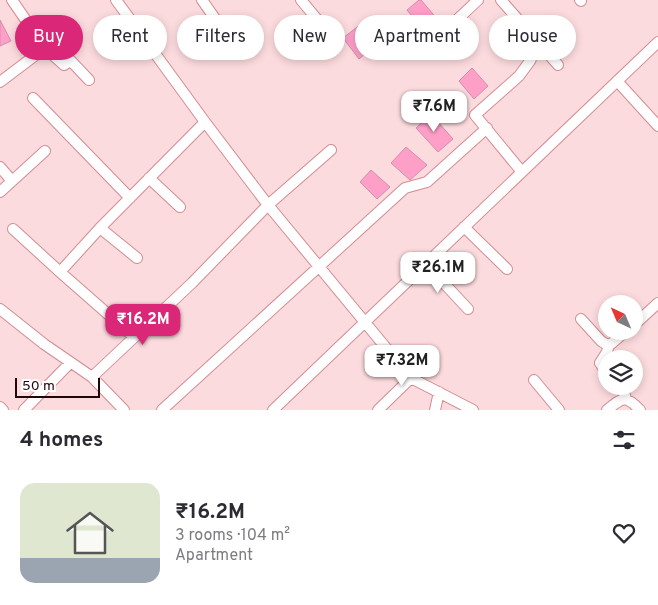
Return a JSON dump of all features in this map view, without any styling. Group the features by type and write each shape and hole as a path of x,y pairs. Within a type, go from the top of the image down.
{"street":[{"path":"12,0 22,15"},
{"path":"116,0 268,205 411,378 472,410"},
{"path":"202,0 213,15"},
{"path":"301,0 314,15"},
{"path":"462,15 478,0"},
{"path":"501,0 514,15"},
{"path":"274,410 658,42"},
{"path":"0,82 29,60"},
{"path":"58,60 64,65 71,61 89,80"},
{"path":"522,172 475,115 519,76 530,60"},
{"path":"553,60 558,65"},
{"path":"616,81 658,126"},
{"path":"33,98 130,198"},
{"path":"60,272 100,228 205,122"},
{"path":"162,410 405,188 427,182 487,128"},
{"path":"92,378 192,283 268,205 331,150"},
{"path":"0,192 45,151"},
{"path":"0,167 12,181"},
{"path":"150,178 180,207"},
{"path":"464,227 507,269"},
{"path":"100,228 137,258"},
{"path":"14,229 134,337"},
{"path":"426,264 468,308"},
{"path":"643,317 658,303"},
{"path":"0,309 92,378 124,410"},
{"path":"581,319 601,341 609,344"},
{"path":"608,350 609,344 614,340"},
{"path":"24,410 70,363"},
{"path":"378,410 411,378"},
{"path":"534,380 559,410"},
{"path":"434,410 439,392"},
{"path":"625,395 626,399"},
{"path":"606,410 618,400 626,399 630,399 640,410"},
{"path":"0,407 3,410"}],"building":[{"path":"421,0 434,15 411,15 407,10"},
{"path":"0,20 11,41 0,46"},
{"path":"355,29 355,54 345,41 345,36"},
{"path":"472,68 488,86 474,99 459,81"},
{"path":"431,114 453,139 438,152 416,128"},
{"path":"406,147 427,165 410,180 391,163"},
{"path":"371,170 390,187 377,199 360,182"}]}
